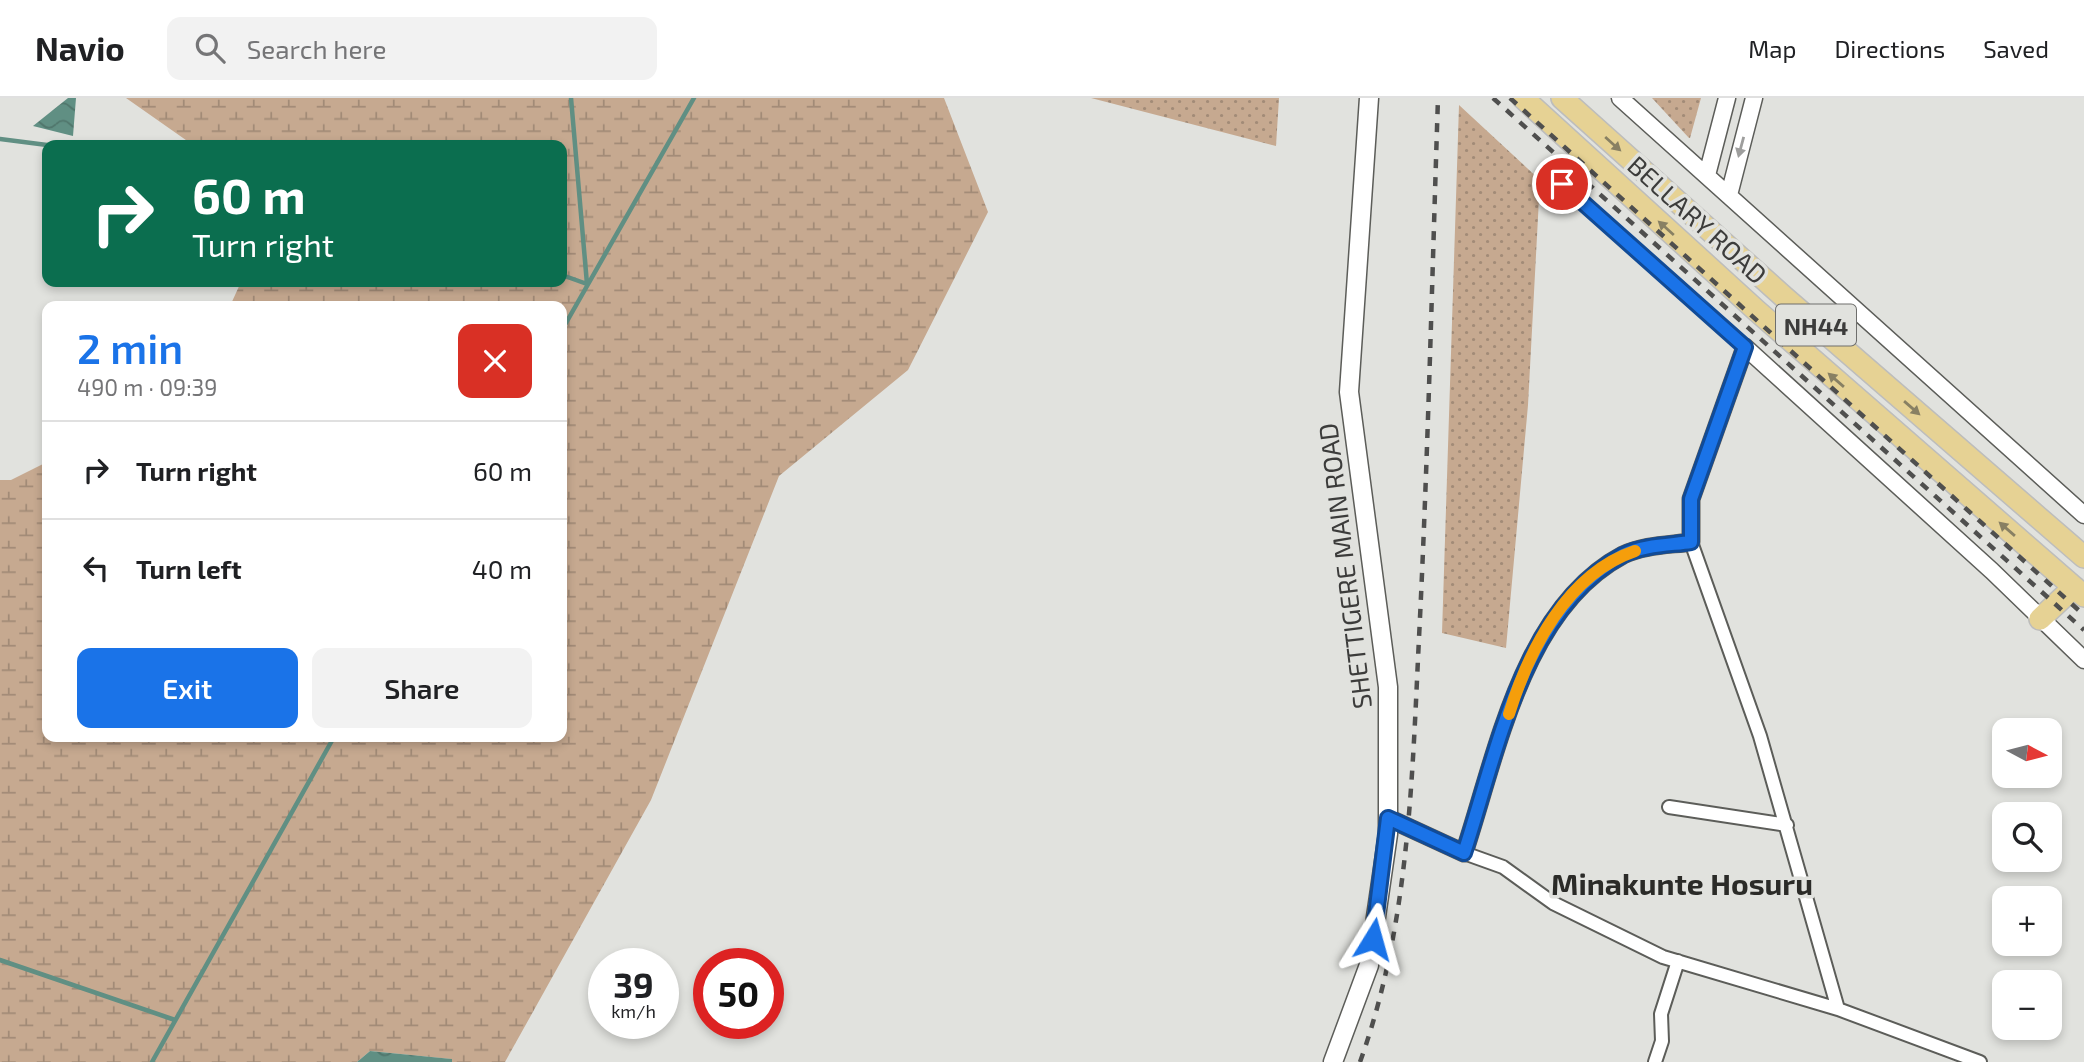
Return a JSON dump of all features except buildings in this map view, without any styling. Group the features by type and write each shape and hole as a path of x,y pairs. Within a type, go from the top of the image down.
{"highway":[{"name":"BELLARY ROAD","path":"1523,98 1757,310 2072,586"},
{"name":"BELLARY ROAD","path":"1562,98 1794,306 2079,553"},
{"path":"2040,619 2072,586"}],"main road":[{"name":"SHETTIGERE MAIN ROAD","path":"1333,1062 1369,965 1388,818 1388,687 1349,392 1369,98"}],"street":[{"path":"1620,98 2084,515"},
{"path":"1707,176 1727,98"},
{"path":"1728,195 1754,98"},
{"path":"1562,184 1993,571 2084,660"},
{"path":"1745,347 1691,499 1691,542 1760,736 1838,1009"},
{"path":"1464,853 1520,682 1545,629 1565,603 1624,554 1691,542"},
{"path":"1669,807 1787,825"},
{"path":"1388,818 1464,853 1503,867 1553,903 1663,957 1838,1009 1980,1062"},
{"path":"1655,1062 1662,1041 1661,1014 1678,961"}],"green space":[{"path":"126,98 944,98 988,212 908,370 779,476 651,800 505,1062 452,1062 451,1059 370,1051 357,1062 0,1062 0,480 11,480 42,464 42,742 567,742 567,301 232,301 239,287 567,287 567,140 186,140"},
{"path":"1091,98 1279,98 1276,146"},
{"path":"1652,98 1701,98 1690,138 1689,138"},
{"path":"1459,105 1540,180 1528,405 1506,648 1442,633"}],"water":[{"path":"68,98 76,98 73,136 33,126"},
{"path":"370,1051 452,1059 452,1062 357,1062"}],"waterway":[{"path":"567,277 587,284 571,98"},
{"path":"567,321 694,98"},
{"path":"0,139 42,144"},
{"path":"152,1062 331,742"},
{"path":"0,960 175,1020"}],"railway":[{"path":"1360,1062 1389,958 1398,906 1410,799 1425,503 1438,98"},
{"path":"1493,98 2084,630"},
{"path":"1510,98 2084,615"}],"slow traffic":[{"path":"1509,714 1520,682 1545,629 1565,603 1606,566 1624,554 1635,551"}],"district":[{"name":"Minakunte Hosuru","path":"1682,883"}],"route":[{"path":"1373,939 1388,818 1464,853 1520,682 1545,629 1565,603 1589,580 1624,554 1691,542 1691,499 1745,347 1562,184"}]}
